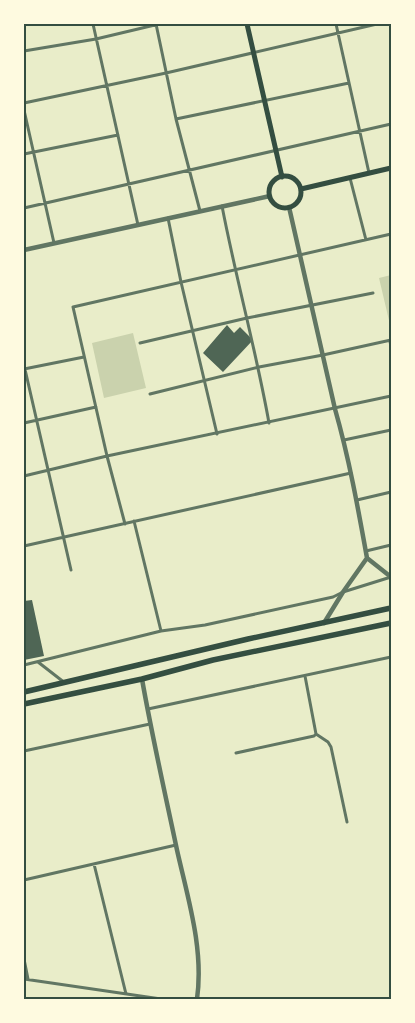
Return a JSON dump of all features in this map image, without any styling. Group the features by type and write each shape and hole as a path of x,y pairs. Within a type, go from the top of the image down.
{"main road":[{"path":"247,24 282,177"},
{"path":"301,189 391,168"},
{"path":"287,176 296,180 301,189 300,197 296,203 289,207 277,206 270,196 271,186 277,179 282,177 287,176"},
{"path":"24,692 248,639 391,608"},
{"path":"24,704 213,660 391,623"}],"street":[{"path":"93,24 138,225"},
{"path":"24,51 96,39 157,24 176,119 200,211"},
{"path":"336,24 369,173"},
{"path":"24,103 166,73 254,51 377,24"},
{"path":"176,119 349,83"},
{"path":"24,110 54,244"},
{"path":"24,208 391,124"},
{"path":"24,154 118,135"},
{"path":"350,178 366,240"},
{"path":"24,250 270,196"},
{"path":"222,206 234,269 259,367 269,423"},
{"path":"289,207 335,409 344,440 367,558 391,577"},
{"path":"168,218 217,434"},
{"path":"125,524 107,456 73,307 391,234"},
{"path":"140,342 247,318 374,293"},
{"path":"150,394 259,367 391,341 391,347"},
{"path":"71,570 24,368 84,357"},
{"path":"24,476 107,456 391,396"},
{"path":"24,422 96,407"},
{"path":"344,440 391,430"},
{"path":"24,546 351,473"},
{"path":"357,500 391,492"},
{"path":"134,522 161,631"},
{"path":"366,551 391,545"},
{"path":"324,623 342,592 367,558"},
{"path":"24,665 161,631 246,617 334,597 342,592 391,577"},
{"path":"148,709 391,657"},
{"path":"38,661 65,683"},
{"path":"305,676 316,734 328,742 330,747 347,822"},
{"path":"142,678 150,724 194,925 199,959 197,999"},
{"path":"24,751 150,724"},
{"path":"236,753 316,734"},
{"path":"24,880 176,845"},
{"path":"94,864 126,994"},
{"path":"24,959 26,979 161,999"}],"green space":[{"path":"391,275 391,329 379,278"},
{"path":"133,333 146,388 104,398 92,343"}],"building":[{"path":"227,325 234,333 240,327 253,340 223,372 203,353"},
{"path":"32,600 44,656 24,660 24,601"}]}
